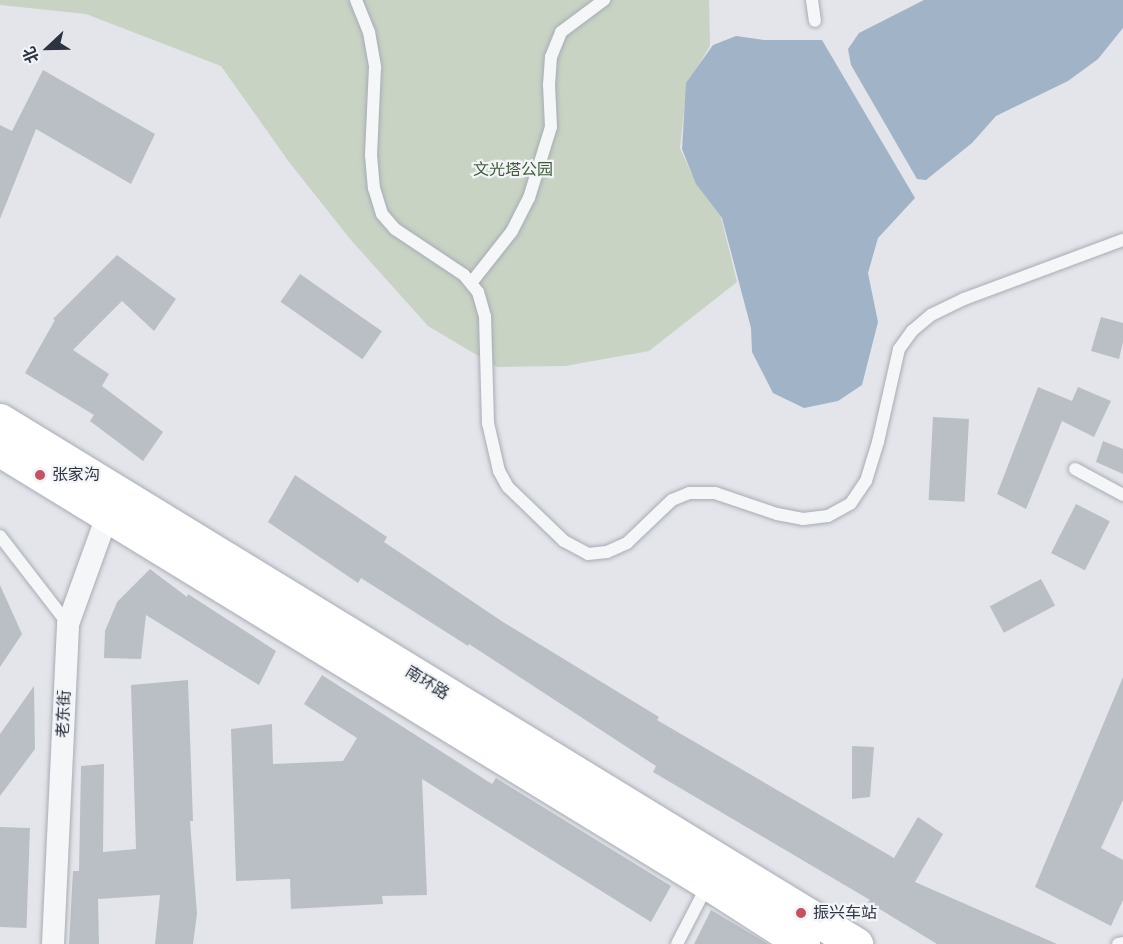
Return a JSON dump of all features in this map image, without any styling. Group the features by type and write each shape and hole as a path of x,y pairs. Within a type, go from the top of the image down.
{"main road":[{"name":"南环路","path":"0,420 114,506"},
{"name":"南环路","path":"0,450 114,506 714,873 856,944"},
{"name":"南环路","path":"714,873 803,944"}],"street":[{"name":"老东街","path":"53,944 68,624 114,506"}],"lane":[{"path":"356,0 369,32 375,67 371,155 374,188 382,214 395,229 435,253 464,275 478,292 485,316 488,423 498,471 508,487 564,541 588,554 607,552 627,543 672,500 689,493 715,493 777,514 803,519 828,516 851,503 866,481 878,442 899,349 912,331 931,315 964,299 1123,240"},
{"path":"471,283 512,231 529,198 551,128 549,85 551,57 561,32 604,0"},
{"path":"812,0 815,21"},
{"path":"1075,469 1123,495"},
{"path":"0,536 68,624"},
{"path":"677,944 714,873"},
{"path":"1119,944 1123,943"}],"green space":[{"name":"文光塔公园","path":"0,0 709,0 710,46 687,84 680,148 696,183 721,217 737,282 649,351 565,366 497,367 428,326 350,239 289,162 221,66 86,14 0,5"}],"water":[{"path":"924,0 1123,0 1123,28 1098,59 1068,81 996,116 972,143 926,180 917,179 851,65 848,49 859,33"},
{"path":"736,36 764,40 822,40 915,198 878,238 868,273 878,322 862,385 838,401 804,408 773,393 752,352 751,328 722,218 696,184 682,149 686,83 713,45"}],"building":[{"path":"43,70 155,134 131,184 36,129 0,219 0,125 12,131"},
{"path":"117,255 176,299 154,331 122,301 73,350 109,374 102,386 163,432 143,461 90,421 94,415 25,373 55,320 53,319"},
{"path":"300,274 382,331 362,359 280,302"},
{"path":"1101,317 1123,323 1123,342 1119,359 1091,351"},
{"path":"1038,387 1072,401 1078,387 1111,401 1094,437 1062,421 1026,509 997,494"},
{"path":"933,417 969,419 965,502 929,500"},
{"path":"1103,441 1123,449 1123,474 1096,462"},
{"path":"295,475 387,537 384,542 503,622 659,717 657,720 894,858 918,817 943,834 915,882 1057,944 937,944 868,902 870,900 653,772 656,766 469,644 468,646 361,578 358,583 268,522"},
{"path":"1076,504 1110,521 1085,570 1051,553"},
{"path":"150,569 187,597 188,594 276,651 259,685 146,615 141,659 104,658 105,631 117,602"},
{"path":"1041,579 1055,605 1004,633 990,606"},
{"path":"0,585 22,634 0,667"},
{"path":"322,675 492,784 496,778 671,886 651,922 422,779 427,895 382,896 383,904 291,909 290,879 236,881 231,729 272,724 273,764 343,761 357,738 304,704"},
{"path":"1123,677 1123,800 1101,848 1123,860 1123,900 1111,926 1035,887"},
{"path":"188,680 193,821 190,821 197,914 193,944 155,944 160,895 98,899 99,944 69,944 73,871 79,871 81,766 104,764 103,852 136,849 131,685"},
{"path":"34,686 35,749 0,796 0,734"},
{"path":"852,746 874,747 870,797 852,799"},
{"path":"0,827 30,828 26,928 0,927"},
{"path":"711,910 768,944 694,944"}],"place":[{"name":"张家沟","path":"40,475"},
{"name":"振兴车站","path":"801,913"}]}
